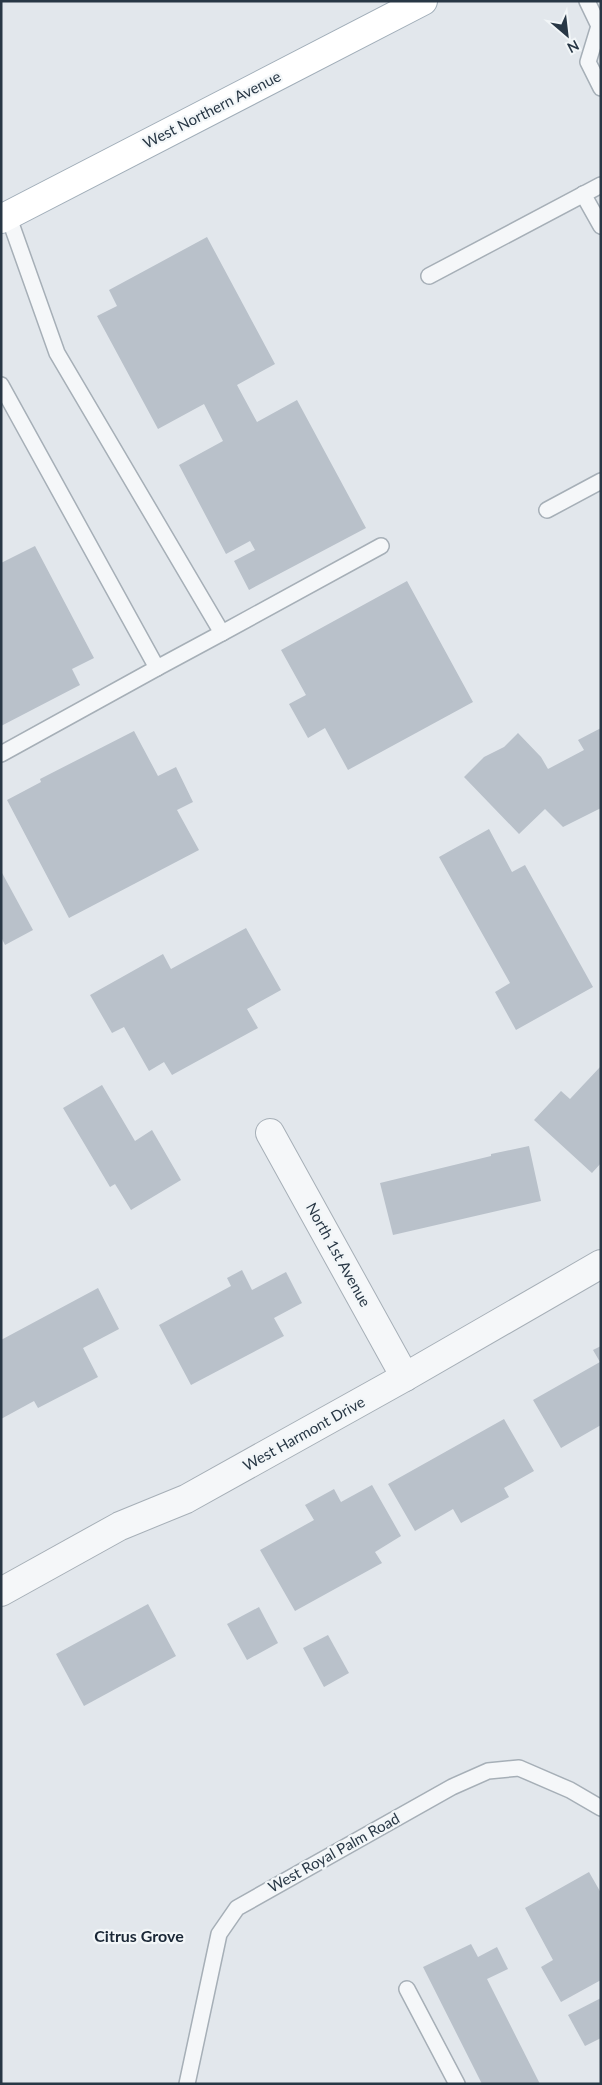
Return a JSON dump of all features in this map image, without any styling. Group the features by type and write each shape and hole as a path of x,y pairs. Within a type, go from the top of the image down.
{"main road":[{"name":"West Northern Avenue","path":"5,217 423,1"}],"street":[{"name":"North 1st Avenue","path":"270,1133 406,1377"},
{"name":"West Harmont Drive","path":"1,1592 120,1526 186,1499 406,1377 601,1264"}],"lane":[{"path":"587,1 600,26 588,62 601,88"},
{"path":"428,276 601,185"},
{"path":"583,194 601,226"},
{"path":"5,217 57,353 222,633"},
{"path":"1,385 157,668"},
{"path":"547,510 601,481"},
{"path":"1,754 381,546"},
{"name":"West Royal Palm Road","path":"187,2084 219,1934 237,1908 452,1787 488,1771 519,1768 570,1790 601,1808"},
{"path":"407,1989 457,2084"}],"building":[{"path":"207,237 275,364 237,385 257,422 297,400 366,528 249,590 234,561 255,550 250,541 226,554 179,465 223,441 204,404 158,429 97,316 117,306 109,290"},
{"path":"35,546 94,658 72,669 80,685 1,726 1,563"},
{"path":"407,581 473,702 348,770 325,728 308,738 289,704 306,695 281,650"},
{"path":"601,728 601,808 563,827 545,809 519,834 464,777 484,757 504,747 518,733 541,757 548,769 584,750 578,740"},
{"path":"134,731 158,776 176,767 193,802 177,810 199,850 69,918 7,800 41,782 40,779"},
{"path":"489,829 512,872 525,865 593,987 516,1030 495,992 510,983 439,857"},
{"path":"1,871 33,930 5,945 1,937"},
{"path":"246,928 281,990 247,1009 258,1028 172,1075 164,1062 149,1071 124,1027 112,1033 90,995 163,954 171,969"},
{"path":"601,1066 601,1163 592,1173 534,1120 561,1091 570,1099"},
{"path":"102,1085 135,1141 152,1130 181,1180 131,1210 115,1184 110,1187 63,1108"},
{"path":"529,1146 541,1201 393,1235 380,1183"},
{"path":"242,1270 252,1290 286,1272 302,1303 274,1318 284,1336 191,1385 159,1325 231,1286 227,1278"},
{"path":"98,1288 119,1329 83,1348 98,1377 38,1408 34,1401 1,1419 1,1340"},
{"path":"601,1346 601,1425 561,1448 533,1400 600,1362 593,1350"},
{"path":"504,1419 534,1471 504,1488 509,1497 461,1523 453,1509 415,1531 388,1484"},
{"path":"372,1485 401,1536 375,1552 382,1563 295,1611 260,1550 314,1520 305,1505 334,1489 341,1502"},
{"path":"148,1604 176,1656 84,1706 56,1654"},
{"path":"259,1607 278,1643 247,1660 227,1624"},
{"path":"328,1635 349,1673 324,1687 303,1648"},
{"path":"589,1872 601,1893 601,1980 561,2002 541,1967 553,1960 525,1908"},
{"path":"471,1944 478,1957 497,1947 508,1969 487,1979 540,2084 482,2084 423,1967"},
{"path":"601,1998 601,2038 585,2046 568,2015"}],"district":[{"name":"Citrus Grove","path":"139,1936"}]}
